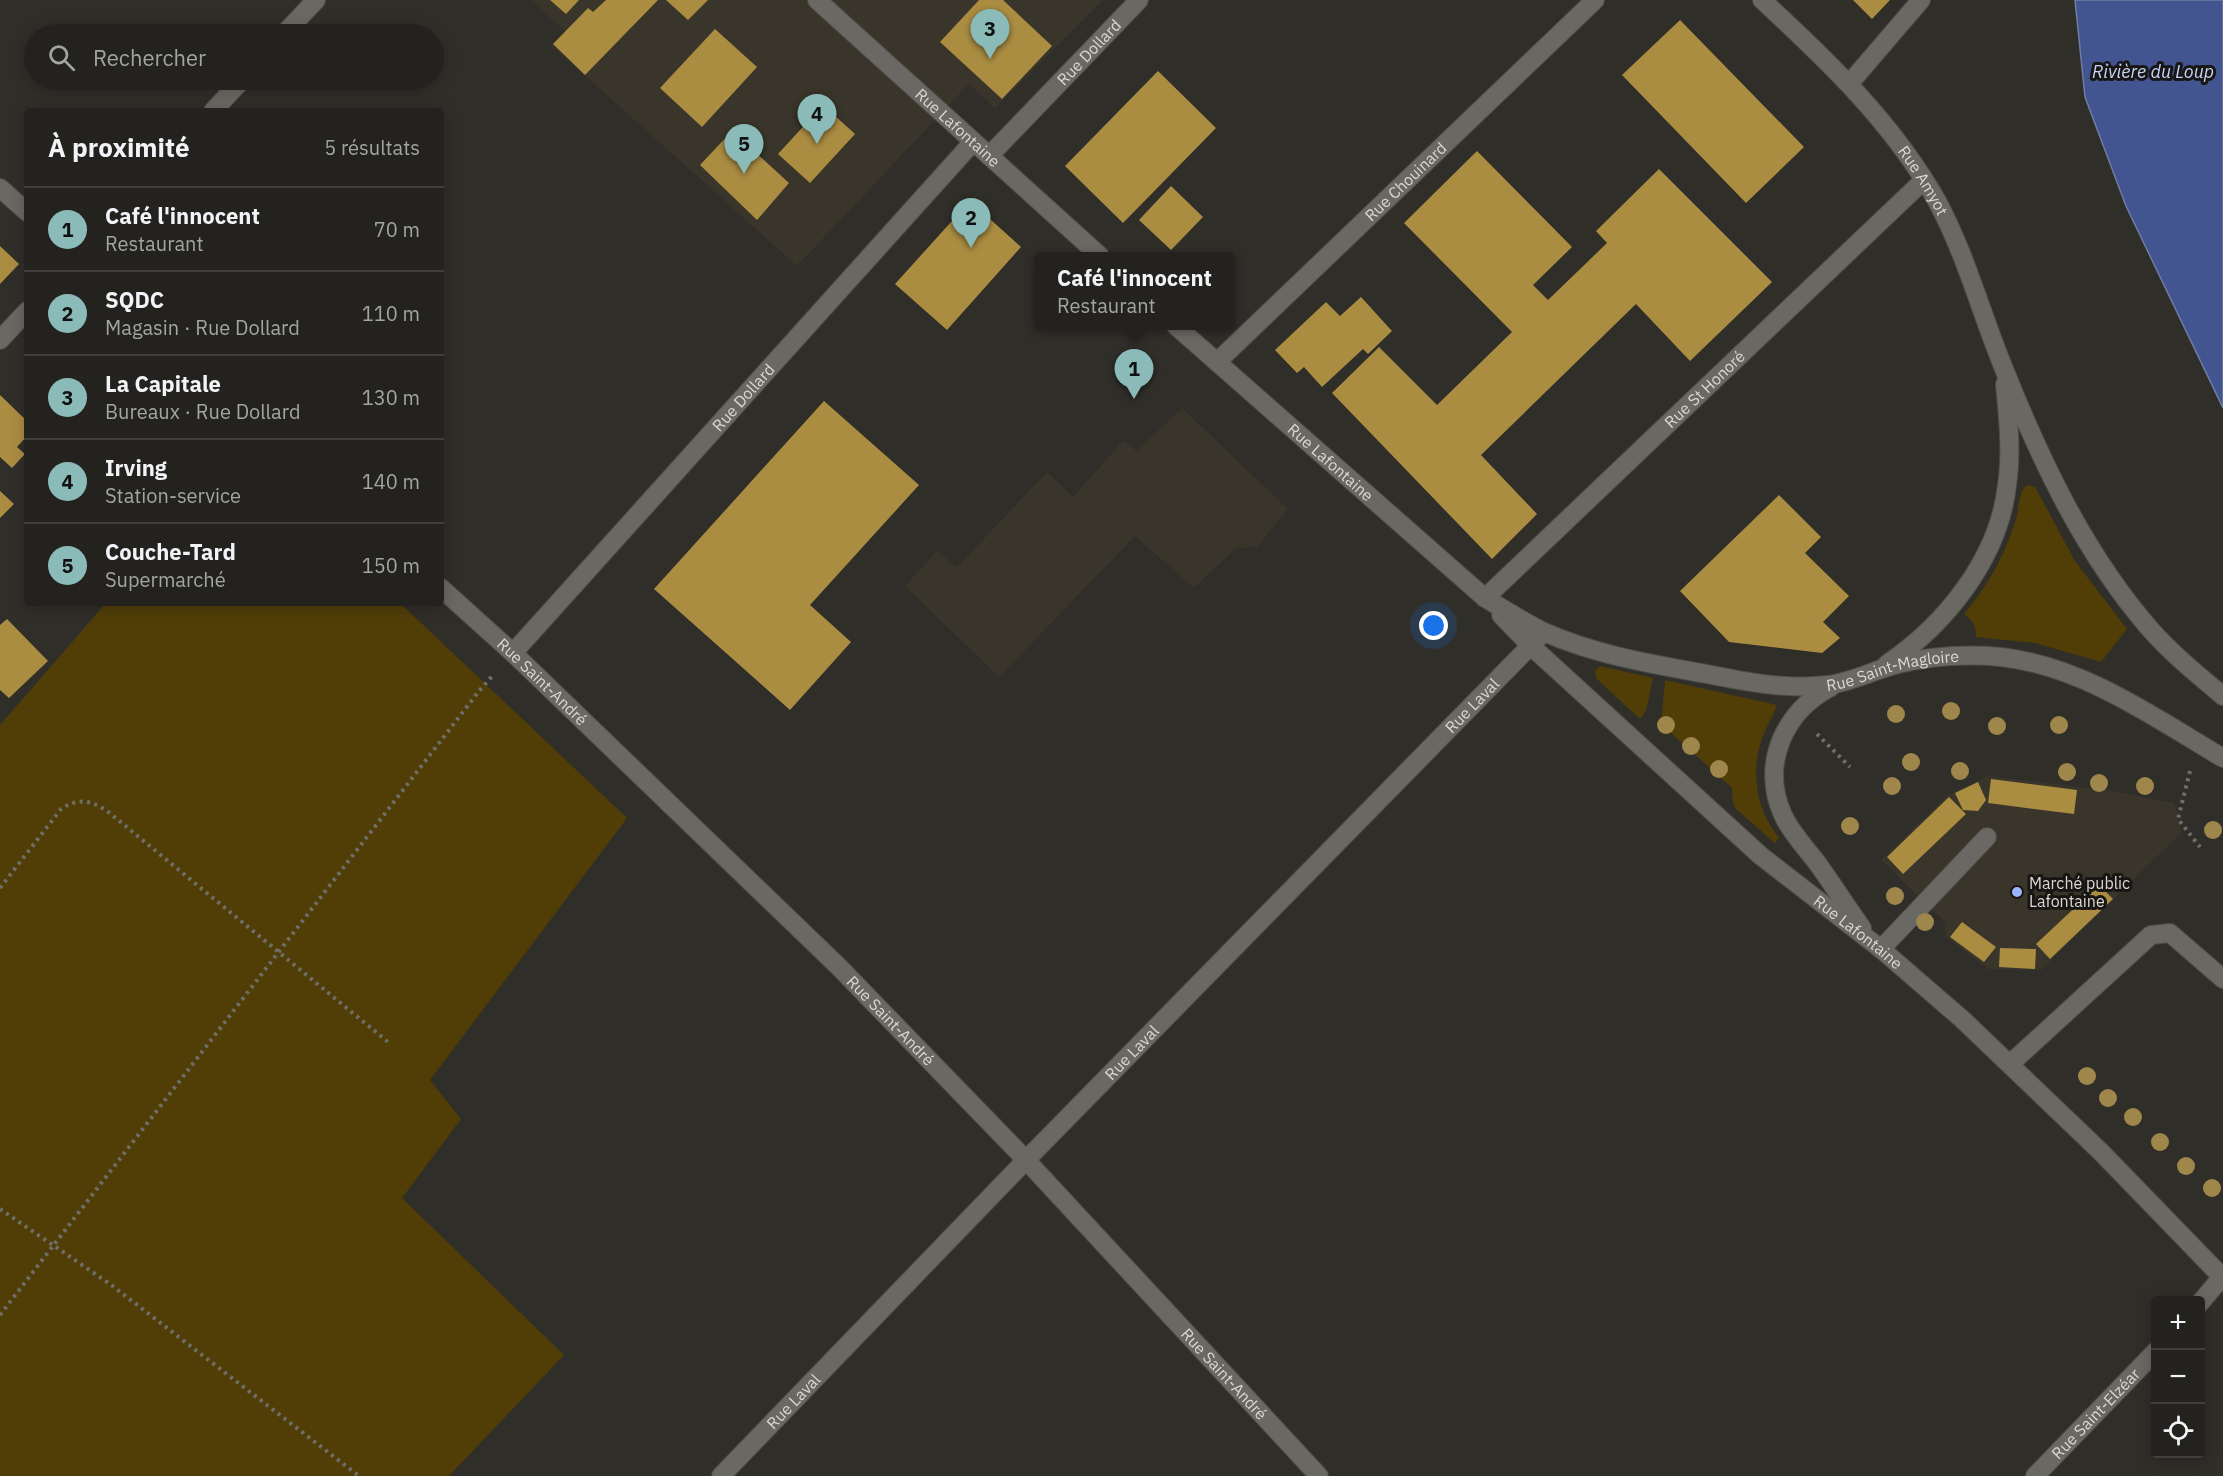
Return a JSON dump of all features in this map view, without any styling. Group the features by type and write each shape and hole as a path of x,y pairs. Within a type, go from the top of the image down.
{"street":[{"path":"293,24 316,0"},
{"name":"Rue Lafontaine","path":"817,0 1096,252"},
{"name":"Rue Dollard","path":"989,156 1139,0"},
{"name":"Rue Chouinard","path":"1217,362 1595,0"},
{"name":"Rue Amyot","path":"1762,0 1849,84 1892,134 1924,180 1960,250 2003,367 2045,465 2093,553 2122,594 2172,652 2223,696"},
{"path":"1849,84 1922,0"},
{"path":"216,108 233,90"},
{"name":"Rue Dollard","path":"513,653 973,142"},
{"name":"Rue St Honoré","path":"1485,598 1924,180"},
{"path":"0,188 24,209"},
{"path":"0,340 24,314"},
{"name":"Rue Lafontaine","path":"1181,330 1485,598 1531,646 1761,856 1875,945 1962,1019 2101,1152 2223,1277"},
{"path":"1878,670 1911,647 1954,602 1978,568 1994,536 2004,502 2008,472 2009,436 2003,367"},
{"name":"Rue Saint-André","path":"444,591 513,653 840,968 1026,1160 1319,1476"},
{"name":"Rue Lafontaine","path":"1485,598 1545,632"},
{"name":"Rue Saint-Magloire","path":"1545,632 1571,643 1634,660 1752,683 1797,687 1836,684 1878,670 1922,660 1954,656 2001,657 2021,660 2093,684 2223,758"},
{"name":"Rue Laval","path":"721,1476 1026,1160 1545,632"},
{"path":"1836,684 1818,694 1801,709 1783,733 1775,759 1775,788 1788,824 1875,945 1987,837"},
{"path":"2010,1064 2151,935 2170,933 2223,979"},
{"path":"2205,1297 2223,1277"},
{"name":"Rue Saint-Elzéar","path":"2035,1476 2151,1357"}],"path":[{"path":"0,1315 479,691 513,653"},
{"path":"1831,746 1850,767"},
{"path":"2189,776 2178,819 2200,847"},
{"path":"0,888 61,809 70,803 82,800 93,803 106,810 156,850 388,1042"},
{"path":"0,1209 110,1284 359,1476"}],"shaded area":[{"path":"531,0 1103,0 995,108 969,84 797,266 552,46 566,32"},
{"path":"1182,408 1288,509 1257,547 1236,548 1194,588 1135,536 999,677 905,586 937,551 957,567 1047,472 1073,497 1123,441 1137,451"},
{"path":"2028,485 2035,487 2075,561 2127,629 2101,662 2035,643 1976,637 1973,624 1964,614 1988,581 2007,545 2022,491"},
{"path":"103,606 403,606 627,818 430,1080 461,1119 402,1198 564,1355 449,1476 0,1476 0,725"},
{"path":"1600,666 1653,678 1646,711 1640,719 1596,678 1595,671"},
{"path":"1665,680 1777,705 1760,745 1756,773 1764,814 1779,838 1775,843 1736,809 1733,803 1732,788 1661,724"},
{"name":"Marché public Lafontaine","path":"1988,776 2112,791 2174,803 2182,832 2041,970 1988,969 1945,936 1946,923 1881,860 1948,795"}],"water":[{"name":"Rivière du Loup","path":"2075,0 2223,0 2223,408 2126,206 2085,97"}],"building":[{"path":"550,0 579,0 566,14"},
{"path":"606,0 658,0 585,75 553,44 588,8 593,12"},
{"path":"666,0 708,0 688,20"},
{"path":"979,0 1003,0 1052,46 1002,99 940,42"},
{"path":"1853,0 1890,0 1872,19"},
{"path":"1680,20 1804,147 1746,203 1622,75"},
{"path":"715,29 757,67 702,127 660,88"},
{"path":"1158,71 1216,128 1123,223 1065,166"},
{"path":"823,105 855,134 810,183 778,154"},
{"path":"732,131 789,183 757,220 700,165"},
{"path":"1477,151 1572,247 1533,285 1548,300 1607,243 1596,231 1659,169 1772,282 1690,361 1636,304 1481,455 1537,514 1492,559 1332,393 1379,347 1437,405 1512,332 1404,223"},
{"path":"1171,186 1203,217 1171,250 1139,220"},
{"path":"970,201 1021,247 947,330 895,284"},
{"path":"0,246 19,264 0,284"},
{"path":"1361,297 1392,331 1368,354 1363,349 1322,387 1304,367 1297,373 1275,350 1326,302 1340,316"},
{"path":"0,395 24,418 24,439 17,447 24,455 12,468 0,457"},
{"path":"824,401 919,485 810,605 851,642 790,710 654,589"},
{"path":"0,491 14,504 0,518"},
{"path":"1779,495 1821,537 1805,553 1849,596 1823,622 1840,638 1822,653 1729,642 1680,591"},
{"path":"7,619 48,661 9,698 0,690 0,625"},
{"path":"1991,779 2077,790 2074,814 1988,803"},
{"path":"1978,782 1986,800 1978,811 1963,810 1955,793"},
{"path":"1949,797 1966,814 1903,874 1887,857"},
{"path":"2099,885 2113,899 2050,959 2036,944"},
{"path":"1962,922 1996,947 1984,962 1950,937"},
{"path":"2000,948 2036,949 2035,969 1999,967"}],"place":[{"name":"La Capitale","path":"990,59"},
{"name":"Irving","path":"817,144"},
{"name":"Couche-Tard","path":"744,174"},
{"name":"SQDC","path":"971,248"},
{"name":"Café l'innocent","path":"1134,399"},
{"name":"Marché public Lafontaine","path":"2017,892"}]}
